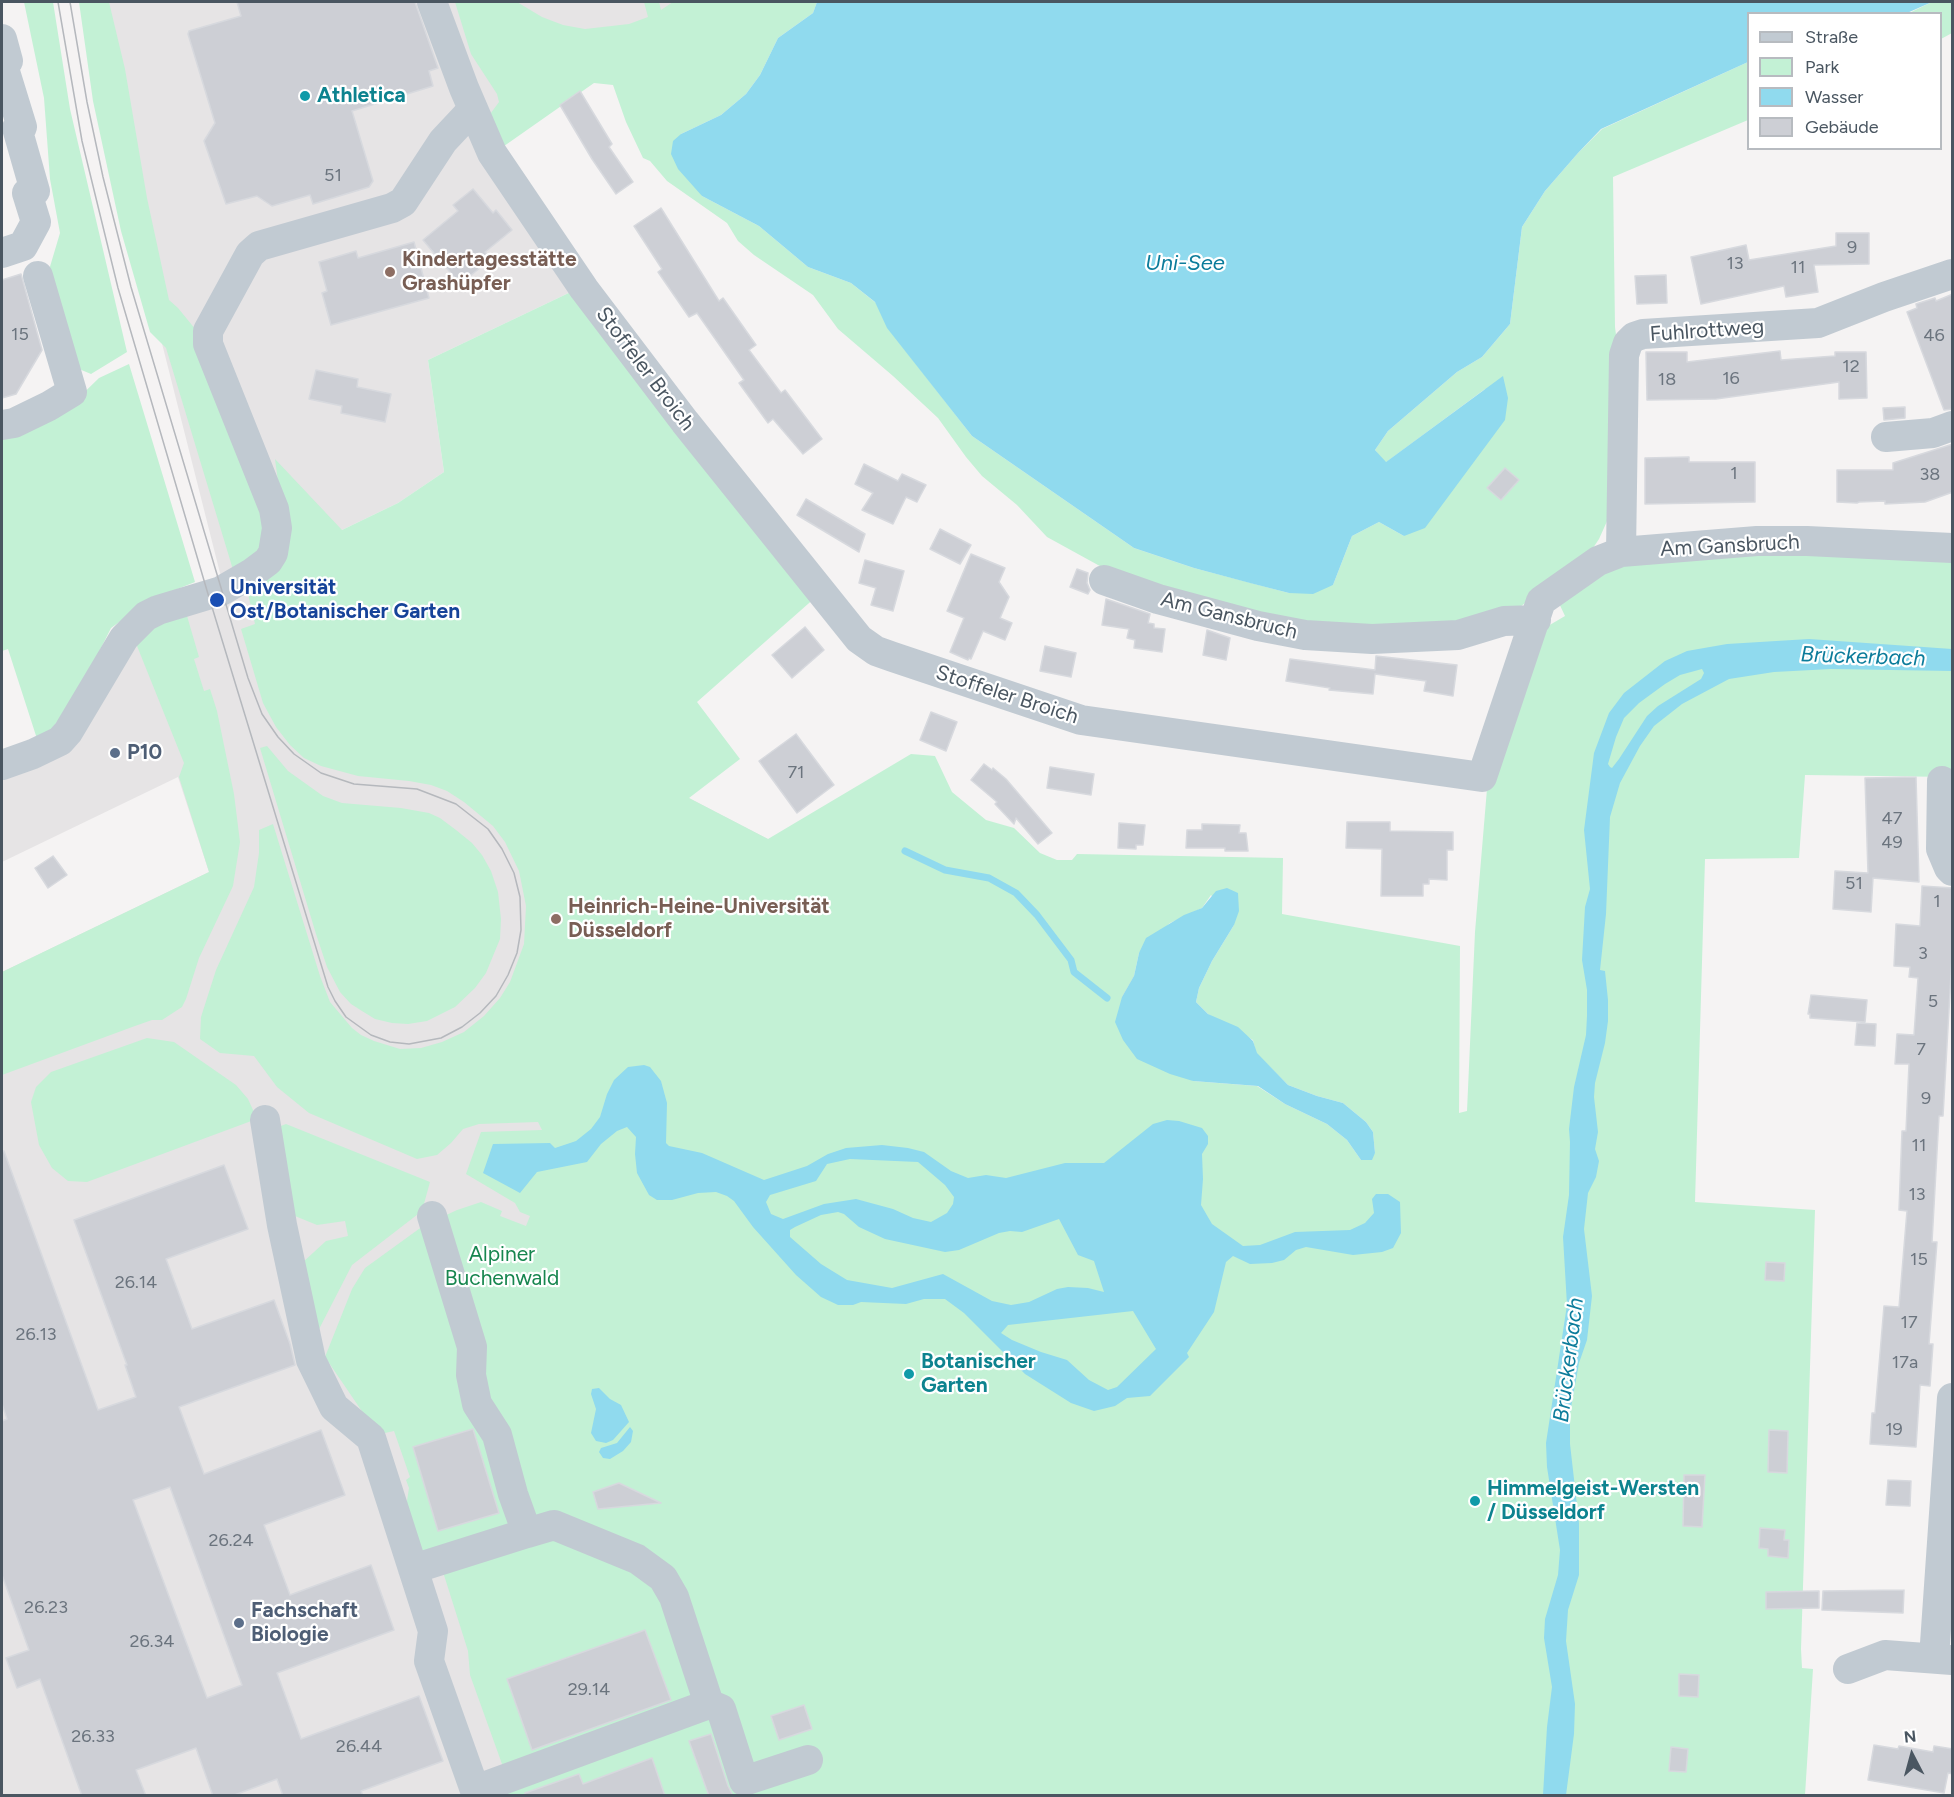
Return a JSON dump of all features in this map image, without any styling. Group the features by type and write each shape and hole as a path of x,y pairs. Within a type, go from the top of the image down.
{"street":[{"name":"Stoffeler Broich","path":"432,2 492,153 584,289 685,422 859,639 876,651 1081,720 1482,777"},
{"path":"2,39 8,61 2,62 22,127 17,128 35,191 27,193 36,222 23,246 2,253"},
{"path":"2,765 60,741 68,732 124,638 146,616 158,609 221,591 268,561 273,553 277,528 274,509 208,344 208,331 250,254 259,246 392,208 403,202 443,141 473,109"},
{"name":"Fuhlrottweg","path":"1621,552 1624,355 1628,343 1634,337 1643,334 1818,323 1884,297 1953,274"},
{"path":"2,425 14,423 72,392 38,276"},
{"path":"1886,437 1933,433 1953,426"},
{"name":"Am Gansbruch","path":"1482,777 1541,600 1598,561 1621,552 1757,541 1953,549"},
{"name":"Am Gansbruch","path":"1104,580 1158,599 1258,626 1305,635 1372,639 1458,635 1504,621 1536,620"},
{"path":"1942,781 1941,849 1949,868 1953,871"},
{"path":"265,1120 282,1225 311,1360 334,1407 371,1438 433,1631 429,1661 476,1793 727,1712"},
{"path":"432,1216 472,1347 471,1375 477,1404 497,1435 513,1494 527,1533"},
{"path":"1848,1669 1885,1654 1943,1659 1953,1398"},
{"path":"413,1569 554,1525 638,1559 663,1578 674,1597 727,1712 744,1781 808,1760"}],"shaded area":[{"name":"Heinrich-Heine-Universität Düsseldorf","path":"104,2 740,2 500,109 483,126 575,290 428,360 444,472 398,503 342,530 689,798 768,839 1134,976 1405,1795 2,1795 2,972 209,872 178,777 2,862 2,770 43,754 121,652 221,577 149,292"}],"green space":[{"path":"24,2 53,2 70,109 127,352 91,374 72,366 49,270 60,233 50,179 44,98"},
{"path":"79,2 109,2 125,69 147,198 169,300 196,330 255,477 268,546 234,573 166,348 150,332 121,231 93,101"},
{"path":"455,2 517,2 542,17 563,25 585,29 629,24 648,17 644,2 659,2 661,10 673,2 817,2 813,13 778,38 760,75 746,94 721,115 681,134 702,196 759,226 808,267 851,283 876,303 888,328 972,436 1134,548 1194,568 1289,593 1333,585 1352,536 1379,522 1404,536 1485,389 1385,463 1375,450 1388,431 1457,372 1482,357 1510,324 1522,227 1545,191 1578,153 1602,129 1747,62 1747,120 1613,177 1615,327 1619,359 1608,519 1589,554 1520,607 1485,624 1372,636 1138,587 1047,537 1017,505 982,476 938,418 838,329 813,295 754,255 738,241 727,223 667,181 650,161 643,158 626,122 613,85 594,83 497,151 488,117 499,102 497,94 471,54"},
{"path":"1932,2 1952,2 1952,33 1942,38 1942,12 1911,12"},
{"name":"Alpiner Buchenwald","path":"575,290 817,596 697,702 740,759 689,798 768,839 911,754 935,756 952,792 986,820 1014,828 1040,853 1057,860 1072,860 1077,854 1283,858 1282,914 1460,946 1459,1113 1467,1111 1475,932 1488,777 1548,626 1565,616 1557,599 1601,570 1711,549 1952,552 1952,777 1805,775 1799,858 1705,859 1695,1202 1815,1210 1801,1649 1802,1668 1813,1669 1805,1795 507,1795 511,1789 470,1675 468,1651 437,1553 420,1558 405,1514 409,1488 406,1480 410,1477 394,1431 385,1433 372,1426 325,1357 352,1289 365,1268 423,1226 481,1202 502,1211 500,1216 526,1226 530,1216 520,1212 515,1203 466,1174 481,1132 542,1130 538,1122 479,1124 463,1129 437,1155 417,1159 309,1113 277,1087 254,1056 220,1053 200,1039 201,1017 216,970 254,887 259,853 259,830 273,824 330,1002 361,1035 400,1049 421,1048 464,1032 484,1016 500,998 510,982 524,944 526,906 519,871 505,842 493,826 464,802 447,791 431,785 358,776 321,766 304,758 276,727 263,703 241,629 255,624 246,585 285,534 275,459 342,530 398,503 444,472 428,360","holes":["1211,895 1234,925 1212,961 1199,988 1196,1002 1208,1014 1253,1040 1256,1053 1288,1085 1343,1103 1366,1122 1373,1132 1375,1153 1361,1160 1347,1140 1327,1124 1285,1104 1257,1086 1193,1081 1122,997 1134,976 1139,953 1170,923 1202,908"]},
{"path":"129,364 195,582 150,600 111,628 76,698 39,745 8,649 2,651 2,439 65,411 99,378"},
{"path":"185,609 199,657 194,659 204,691 210,689 217,711 234,794 240,842 233,886 199,958 182,1007 162,1020 152,1020 2,1075 2,972 209,872 179,777 184,763 133,636"},
{"path":"267,746 288,771 323,796 342,803 429,813 456,830 482,855 491,871 498,892 501,919 500,939 486,973 475,988 455,1007 427,1021 408,1024 392,1023 375,1019 351,1004 340,992 327,967 316,934 260,748"},
{"path":"147,1038 174,1042 236,1085 248,1099 254,1120 87,1182 68,1181 52,1168 39,1145 31,1102 36,1087 51,1072"},
{"path":"286,1124 430,1182 422,1211 352,1265 317,1333 302,1263 326,1241 348,1236 345,1221 317,1225 290,1214 278,1127"}],"water":[{"name":"Uni-See","path":"817,2 1932,2 1909,12 1747,12 1747,62 1601,129 1545,191 1522,227 1510,324 1482,357 1457,372 1388,431 1375,450 1386,462 1503,376 1508,398 1505,420 1425,528 1404,536 1379,522 1352,536 1333,585 1313,594 1289,593 1250,583 1194,568 1134,548 972,436 887,328 875,302 851,283 808,267 759,226 702,196 678,169 671,154 673,141 681,134 721,115 746,94 760,75 778,38 813,13"},
{"name":"Brückerbach","path":"1809,639 1952,649 1952,671 1831,669 1774,672 1729,679 1682,704 1654,726 1620,783 1610,817 1606,914 1600,970 1605,971 1608,1021 1594,1097 1598,1132 1595,1149 1599,1161 1596,1177 1588,1193 1584,1229 1592,1296 1587,1340 1579,1363 1570,1413 1570,1444 1579,1523 1579,1575 1568,1610 1566,1641 1575,1704 1574,1734 1566,1795 1543,1795 1552,1687 1544,1638 1545,1619 1558,1575 1560,1550 1547,1467 1546,1443 1567,1305 1563,1237 1569,1195 1569,1129 1574,1087 1586,1035 1587,990 1582,960 1585,907 1590,889 1584,830 1594,753 1609,713 1624,693 1665,661 1687,651 1727,644","holes":["1702,669 1704,673 1701,679 1658,706 1647,716 1619,759 1612,768 1610,767 1608,764 1624,718 1639,703 1680,675"]},
{"path":"1227,888 1238,893 1239,911 1234,925 1199,988 1196,1002 1208,1014 1238,1027 1253,1041 1257,1053 1288,1085 1343,1103 1366,1122 1373,1132 1375,1153 1372,1160 1361,1160 1347,1140 1327,1124 1285,1104 1258,1086 1193,1081 1170,1074 1137,1059 1123,1040 1115,1022 1122,997 1134,976 1139,953 1146,938 1184,915 1202,908 1216,891"},
{"path":"644,1065 650,1067 661,1081 667,1103 666,1143 669,1146 702,1153 764,1180 807,1166 828,1154 846,1148 882,1145 924,1152 951,1171 968,1178 986,1175 1006,1178 1065,1163 1104,1163 1153,1124 1167,1120 1202,1128 1208,1136 1208,1144 1202,1154 1201,1205 1212,1224 1243,1246 1260,1245 1295,1232 1350,1230 1365,1223 1374,1213 1372,1199 1376,1194 1388,1194 1400,1202 1401,1233 1393,1248 1382,1252 1353,1255 1306,1247 1296,1250 1284,1260 1250,1264 1233,1256 1226,1262 1214,1312 1187,1353 1189,1357 1150,1396 1127,1398 1115,1406 1094,1411 1071,1403 1025,1374 964,1313 945,1299 924,1299 906,1304 861,1302 853,1305 838,1305 821,1297 796,1275 753,1227 734,1201 727,1196 716,1192 698,1193 672,1200 657,1200 649,1195 637,1173 636,1137 627,1127 617,1131 601,1144 587,1162 537,1172 520,1193 483,1173 493,1144 550,1143 555,1148 576,1141 591,1129 600,1117 614,1080 628,1067","holes":["850,1159 918,1162 945,1185 954,1197 953,1204 947,1213 931,1222 856,1199 824,1204 783,1219 771,1214 766,1202 770,1195 816,1181 827,1164","838,1212 844,1214 859,1227 885,1239 945,1252 959,1250 999,1233 1022,1232 1059,1219 1078,1255 1094,1261 1104,1292 1068,1287 1057,1289 1029,1302 1011,1305 992,1301 943,1274 892,1288 847,1280 821,1264 790,1237 790,1230 821,1215","1133,1311 1156,1349 1117,1387 1108,1390 1089,1380 1067,1360 1041,1352 1001,1333 1008,1325"]},
{"path":"599,1388 610,1399 621,1405 629,1422 613,1440 606,1443 596,1441 591,1433 596,1409 591,1394 592,1389"},
{"path":"630,1427 633,1431 631,1442 623,1451 610,1459 603,1458 599,1452 601,1448 617,1443"}],"building":[{"name":"Athletica","path":"237,2 415,2 438,68 429,71 433,86 352,111 373,181 369,187 313,204 310,195 272,206 257,196 226,204 204,141 215,123 188,34 189,31 241,16"},
{"path":"580,91 612,144 609,147 633,182 616,194 560,105"},
{"path":"473,189 493,213 496,210 512,230 485,252 491,259 460,284 423,240 458,211 453,205"},
{"path":"661,208 719,301 723,298 756,345 749,350 781,393 785,390 822,439 803,454 773,419 768,423 739,383 744,380 697,313 689,317 658,272 662,269 634,226"},
{"path":"1836,233 1869,233 1869,264 1814,265 1818,292 1786,297 1784,286 1701,304 1691,257 1746,245 1749,260 1836,246"},
{"path":"414,242 429,298 331,325 322,293 327,291 319,262 356,251 358,258"},
{"path":"21,274 42,350 16,394 2,398 2,280"},
{"path":"1666,275 1667,303 1637,304 1635,276"},
{"path":"1953,294 1953,409 1944,410 1907,312 1917,308 1916,304 1935,298 1936,301"},
{"path":"1780,351 1781,360 1835,356 1835,352 1866,352 1867,398 1839,399 1839,382 1716,399 1647,400 1646,352 1687,352 1687,362"},
{"path":"316,370 358,379 357,387 391,394 385,422 341,413 342,406 309,399"},
{"path":"1905,407 1905,418 1884,420 1883,408"},
{"path":"1953,444 1953,492 1925,502 1885,504 1885,501 1837,502 1837,470 1893,470 1893,463"},
{"path":"1689,457 1689,462 1755,462 1755,502 1645,504 1645,458"},
{"path":"864,464 898,481 902,474 926,485 917,502 906,497 893,524 862,510 873,493 855,484"},
{"path":"1505,468 1519,480 1501,500 1487,488"},
{"path":"806,499 865,534 859,552 797,515"},
{"path":"940,529 971,545 960,564 930,549"},
{"path":"971,554 1005,568 999,582 1009,597 1000,618 1012,623 1005,640 983,631 971,659 968,660 950,652 964,618 947,611"},
{"path":"865,560 904,571 893,611 871,605 876,588 859,583"},
{"path":"1077,569 1088,573 1087,583 1090,590 1088,594 1070,587"},
{"path":"1106,599 1150,614 1148,623 1154,624 1154,628 1165,629 1162,652 1134,648 1135,640 1127,638 1129,629 1102,625"},
{"path":"805,627 824,650 792,678 772,655"},
{"path":"1207,630 1230,638 1226,660 1203,655"},
{"path":"1045,646 1076,653 1071,677 1040,671"},
{"path":"1376,656 1457,665 1453,696 1424,691 1426,681 1375,674 1373,694 1329,690 1330,688 1286,681 1290,659 1375,670"},
{"path":"931,712 957,722 946,751 920,740"},
{"path":"796,734 834,785 797,813 759,761"},
{"path":"984,764 1006,779 1052,833 1038,844 1016,818 1014,824 995,804 997,802 971,780"},
{"path":"1050,767 1094,774 1091,795 1047,788"},
{"path":"1916,777 1919,882 1873,878 1871,912 1833,909 1835,871 1868,873 1865,778"},
{"path":"1347,822 1390,822 1390,831 1453,832 1453,850 1447,850 1447,880 1429,879 1429,884 1423,884 1423,896 1381,896 1382,849 1346,848"},
{"path":"1119,823 1145,825 1143,845 1136,845 1136,849 1118,848"},
{"path":"1202,824 1240,825 1239,833 1246,833 1248,851 1225,851 1225,848 1186,848 1187,830 1202,830"},
{"path":"53,856 67,875 48,888 35,868"},
{"path":"1922,886 1953,888 1953,939 1943,1116 1939,1116 1932,1242 1937,1242 1929,1344 1933,1344 1930,1386 1920,1385 1916,1447 1870,1444 1872,1413 1875,1413 1884,1306 1899,1307 1907,1211 1899,1210 1902,1131 1906,1131 1909,1064 1895,1064 1897,1034 1914,1035 1918,978 1909,977 1910,967 1894,966 1896,924 1920,926"},
{"path":"1811,995 1867,1000 1865,1022 1810,1018 1808,1014"},
{"path":"1857,1023 1876,1024 1875,1046 1855,1045"},
{"path":"4,1151 98,1410 136,1397 125,1365 127,1365 74,1220 224,1165 248,1229 166,1259 192,1329 274,1300 295,1365 179,1407 204,1474 321,1430 345,1495 264,1525 290,1595 371,1565 394,1630 277,1673 301,1739 419,1696 443,1761 361,1791 363,1796 283,1796 277,1779 232,1796 213,1796 196,1748 136,1770 146,1796 82,1796 40,1679 17,1688 6,1658 29,1650 2,1575 2,1421 7,1419 2,1404 2,1152","holes":["170,1487 242,1685 207,1698 133,1500"]},
{"path":"1766,1262 1785,1263 1784,1281 1765,1280"},
{"path":"473,1429 499,1513 438,1531 413,1447"},
{"path":"1769,1430 1788,1431 1787,1473 1768,1472"},
{"path":"1684,1475 1705,1475 1702,1527 1683,1526"},
{"path":"1888,1480 1911,1481 1910,1506 1886,1505"},
{"path":"619,1483 661,1503 598,1509 593,1492"},
{"path":"1760,1528 1785,1530 1784,1540 1789,1540 1788,1558 1768,1556 1768,1549 1759,1548"},
{"path":"1904,1590 1903,1613 1822,1610 1823,1591"},
{"path":"1819,1591 1819,1608 1766,1609 1766,1592"},
{"path":"645,1630 671,1700 532,1750 507,1679"},
{"path":"1679,1674 1699,1675 1698,1697 1679,1696"},
{"path":"804,1705 812,1729 779,1740 771,1716"},
{"path":"711,1734 733,1796 709,1796 689,1741"},
{"path":"1874,1745 1898,1749 1899,1746 1933,1752 1934,1746 1953,1749 1953,1774 1948,1773 1944,1793 1868,1780"},
{"path":"1671,1747 1688,1749 1686,1772 1669,1771"},
{"path":"652,1758 665,1796 525,1796 525,1793 579,1774 583,1784"}],"waterway":[{"path":"905,851 945,870 989,878 1016,893 1037,915 1071,960 1074,972 1107,998"}],"tram line":[{"path":"58,2 82,141 118,288 208,594 328,987 346,1017 371,1035 390,1042 409,1044 441,1038 462,1027 480,1013 496,996 508,975 517,953 521,930 520,897 514,873 502,849 488,829 456,804 417,789 354,784 321,773 294,754 278,737 262,714 248,678 131,287 103,177 87,102 70,2"}],"place":[{"name":"Athletica","path":"305,96"},
{"name":"Kindertagesstätte Grashüpfer","path":"390,272"},
{"name":"Universität Ost/Botanischer Garten","path":"217,600"},
{"name":"P10","path":"115,753"},
{"name":"Heinrich-Heine-Universität Düsseldorf","path":"556,919"},
{"name":"Botanischer Garten","path":"909,1374"},
{"name":"Himmelgeist-Wersten / Düsseldorf","path":"1475,1501"},
{"name":"Fachschaft Biologie","path":"239,1623"}]}
